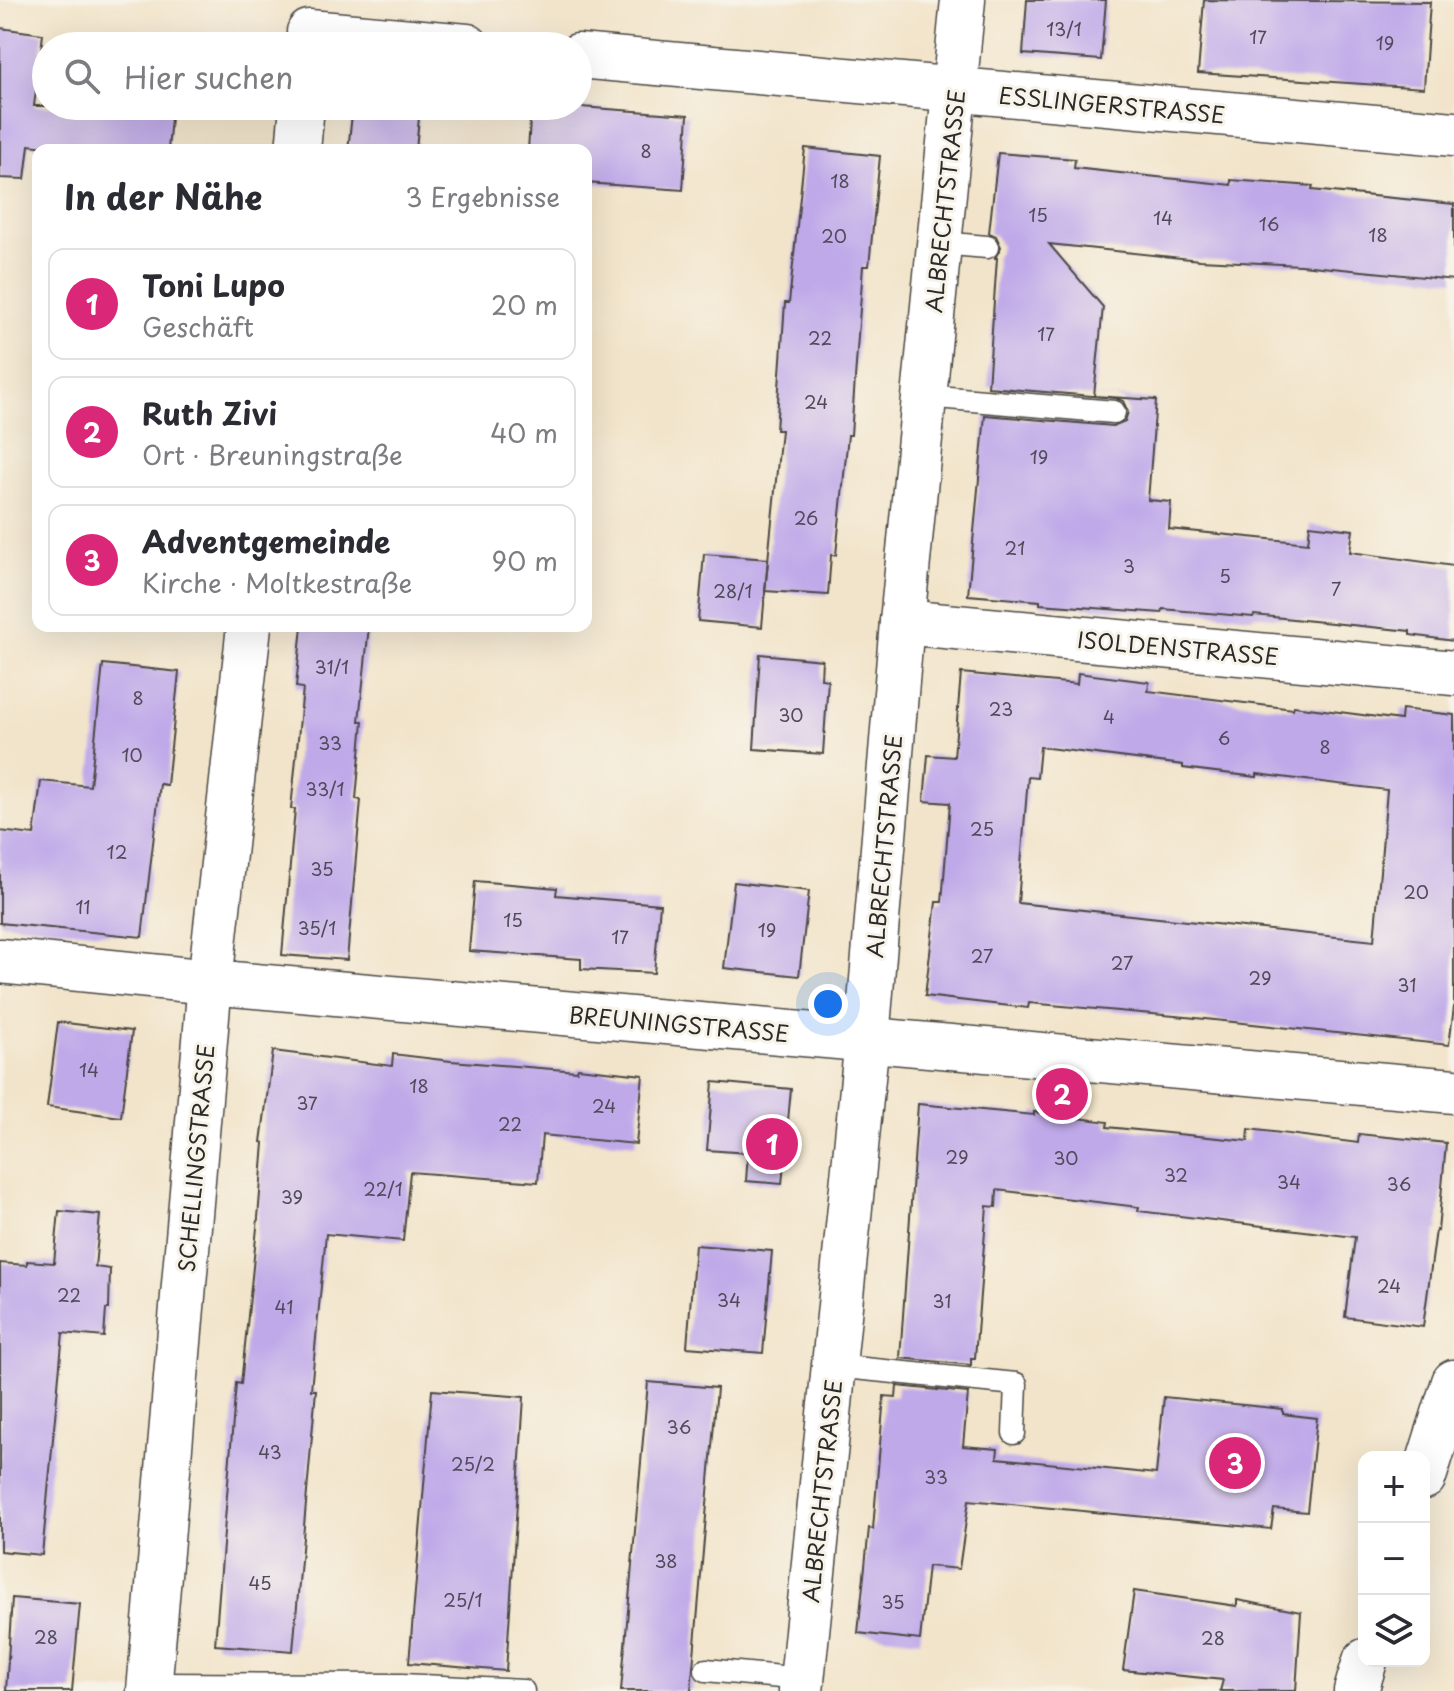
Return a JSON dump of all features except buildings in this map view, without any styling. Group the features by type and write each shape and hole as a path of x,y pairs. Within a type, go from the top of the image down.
{"street":[{"name":"ALBRECHTSTRASSE","path":"802,1685 867,1039 902,622 963,0"},
{"path":"309,26 356,32"},
{"name":"ESSLINGERSTRASSE","path":"592,57 1454,134"},
{"path":"299,144 301,120"},
{"name":"ISOLDENSTRASSE","path":"902,622 1454,673"},
{"name":"SCHELLINGSTRASSE","path":"149,1687 210,982 248,632"},
{"name":"BREUNINGSTRASSE","path":"0,961 1454,1091"},
{"path":"1430,1458 1454,1382"},
{"path":"1356,1691 1363,1667"}],"lane":[{"path":"940,243 987,247"},
{"path":"925,396 1114,412"},
{"path":"834,1366 1016,1384 1014,1433"},
{"path":"706,1670 802,1685"},
{"path":"149,1687 402,1685 523,1691"}],"place":[{"name":"Ruth Zivi","path":"1062,1094"},
{"name":"Toni Lupo","path":"772,1144"},
{"name":"Adventgemeinde","path":"1235,1463"}]}
